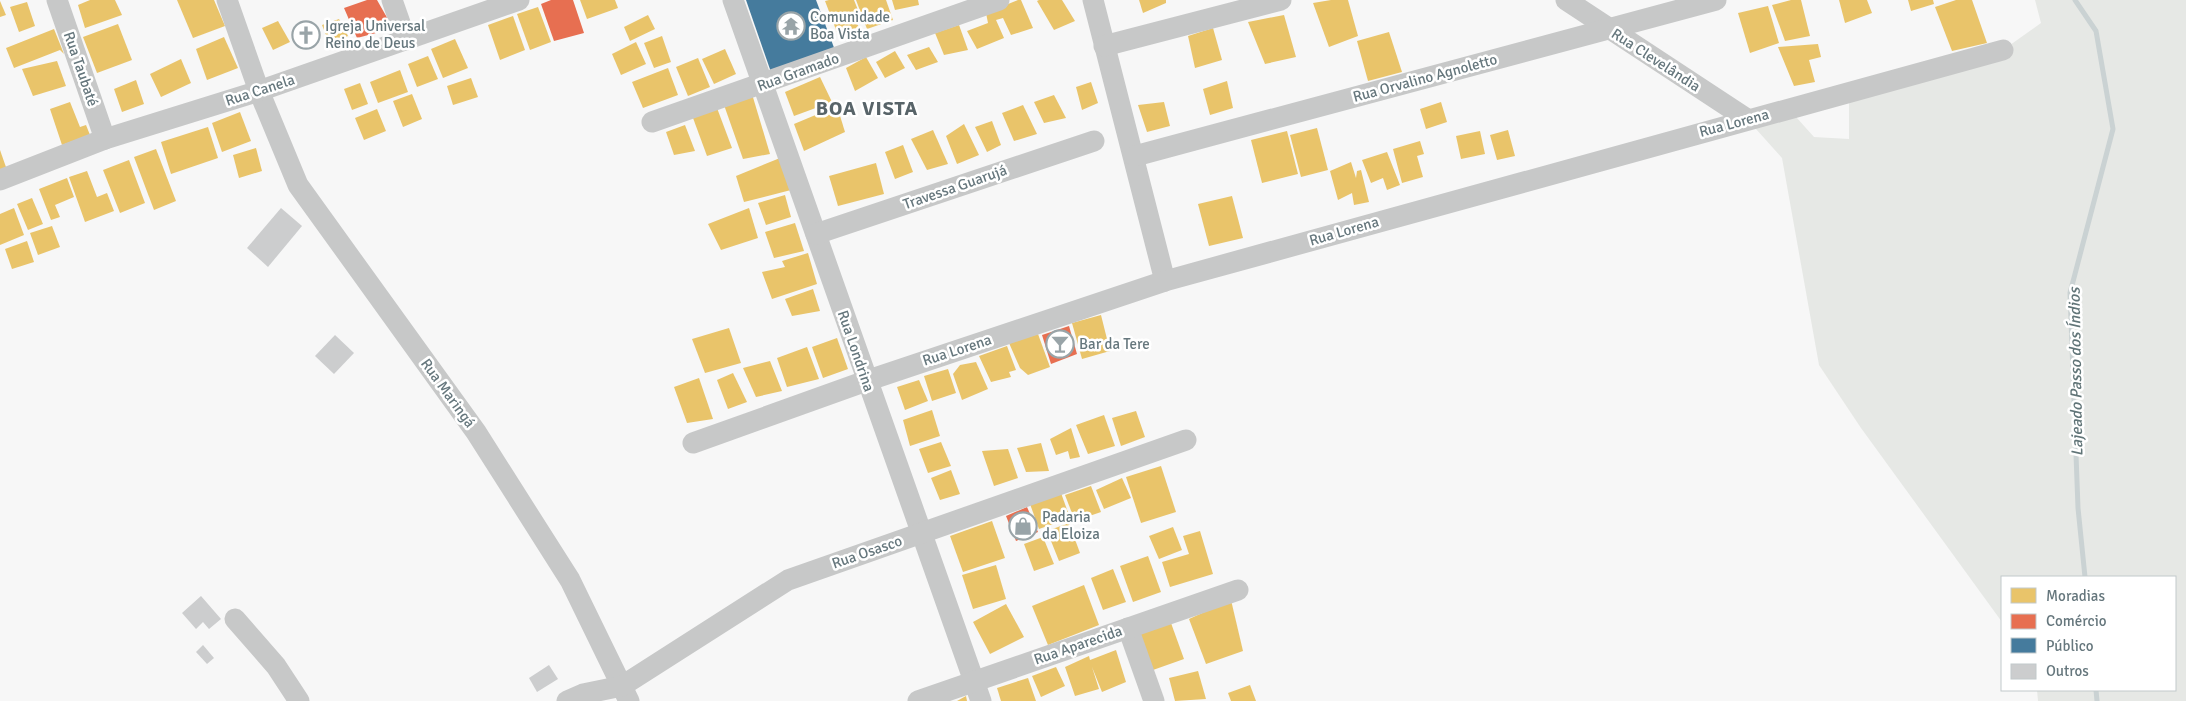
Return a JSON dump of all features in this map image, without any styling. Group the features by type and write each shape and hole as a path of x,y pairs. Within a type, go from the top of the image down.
{"street":[{"name":"Rua Taubaté","path":"57,0 105,139"},
{"name":"Rua Maringá","path":"227,0 259,91 298,185 476,432 570,580 625,693"},
{"path":"392,0 406,40"},
{"name":"Rua Canela","path":"0,180 105,139 259,91 519,0"},
{"name":"Rua Londrina","path":"733,0 866,381 981,701"},
{"name":"Rua Gramado","path":"652,122 999,0"},
{"path":"1093,0 1165,281"},
{"path":"1104,46 1281,0"},
{"name":"Rua Clevelândia","path":"1566,0 1747,119"},
{"name":"Rua Orvalino Agnoletto","path":"1134,156 1716,0"},
{"name":"Rua Lorena","path":"693,443 866,381 1165,281 1747,119 2003,50"},
{"name":"Travessa Guarujá","path":"816,234 1094,140"},
{"name":"Rua Osasco","path":"567,701 583,694 625,693 788,580 1186,440"},
{"name":"Rua Aparecida","path":"918,701 973,680 1238,590"},
{"path":"235,619 276,666 299,701"},
{"path":"1128,628 1154,701"}],"shaded area":[{"path":"2035,0 2186,0 2186,701 2038,701 2037,691 2176,691 2176,576 2001,576 2001,621 1861,428 1819,365 1782,158 1747,119 1788,108 1814,137 1849,139 1849,91 2003,50 2041,23"}],"building: Moradias":[{"path":"90,0 115,0 122,15 85,28 78,5"},
{"path":"177,0 214,0 225,26 193,38"},
{"path":"580,0 615,0 618,8 587,19"},
{"path":"854,0 860,15 854,19 859,27 838,35 825,1"},
{"path":"856,0 886,0 893,20 867,29"},
{"path":"892,0 918,0 919,5 895,10"},
{"path":"1021,0 1033,28 1011,35 1003,18 996,20 1004,38 977,49 967,31 988,23 986,13"},
{"path":"1062,0 1075,21 1054,30 1037,1"},
{"path":"1139,0 1166,0 1166,3 1143,13"},
{"path":"1348,0 1358,36 1329,47 1313,3"},
{"path":"1791,0 1801,0 1810,36 1785,41 1772,5"},
{"path":"1839,0 1867,0 1872,13 1845,23"},
{"path":"1908,0 1933,0 1934,4 1911,11"},
{"path":"1956,0 1972,0 1987,43 1952,51 1935,7"},
{"path":"0,1 6,15 0,17"},
{"path":"27,2 35,26 19,32 10,7"},
{"path":"1768,6 1779,43 1750,53 1738,13"},
{"path":"538,7 551,42 530,50 517,14"},
{"path":"648,15 655,29 630,41 624,27"},
{"path":"1284,15 1296,57 1265,64 1248,22"},
{"path":"513,16 525,50 500,60 488,25"},
{"path":"339,19 348,36 330,45 322,25"},
{"path":"278,21 290,42 273,50 262,28"},
{"path":"118,24 132,60 97,73 83,37"},
{"path":"959,25 968,50 944,55 935,33"},
{"path":"1213,28 1222,60 1195,68 1188,36"},
{"path":"54,29 64,54 60,50 14,68 6,48"},
{"path":"1389,32 1402,72 1368,81 1357,41"},
{"path":"662,36 671,62 654,68 644,43"},
{"path":"224,37 238,68 207,80 196,49"},
{"path":"455,39 468,68 443,78 431,49"},
{"path":"636,42 646,64 621,75 612,54"},
{"path":"1818,44 1821,57 1809,60 1815,82 1794,86 1778,47"},
{"path":"929,47 938,62 916,70 907,55"},
{"path":"725,49 736,74 714,84 702,59"},
{"path":"895,51 905,68 885,78 876,62"},
{"path":"428,56 438,79 417,87 408,64"},
{"path":"866,57 878,78 855,91 846,68"},
{"path":"698,58 710,87 688,96 676,67"},
{"path":"181,59 191,83 161,97 150,74"},
{"path":"57,61 66,86 33,96 22,69"},
{"path":"668,68 678,95 643,108 632,82"},
{"path":"400,70 408,92 378,103 370,82"},
{"path":"820,77 832,102 794,116 785,92"},
{"path":"471,78 478,97 453,105 447,86"},
{"path":"136,80 144,104 122,112 114,89"},
{"path":"1227,81 1233,108 1210,115 1203,89"},
{"path":"1091,82 1098,103 1082,110 1076,87"},
{"path":"360,83 368,104 352,110 344,89"},
{"path":"412,94 422,119 403,127 393,101"},
{"path":"752,94 770,154 743,159 724,105"},
{"path":"1054,95 1066,118 1044,123 1034,102"},
{"path":"70,102 80,127 86,125 90,135 62,145 50,109"},
{"path":"1164,102 1170,126 1147,132 1138,105"},
{"path":"1441,102 1447,122 1426,129 1420,109"},
{"path":"1023,105 1037,134 1014,141 1002,113"},
{"path":"837,106 845,132 804,151 794,124"},
{"path":"717,108 732,148 707,156 693,118"},
{"path":"377,109 386,131 364,140 355,118"},
{"path":"240,112 251,141 222,152 212,123"},
{"path":"992,121 1001,145 987,152 975,127"},
{"path":"964,124 979,155 957,164 946,136"},
{"path":"685,125 695,151 674,155 666,132"},
{"path":"208,127 218,158 171,174 161,142"},
{"path":"1317,128 1328,170 1301,177 1290,135"},
{"path":"933,130 948,164 927,170 911,139"},
{"path":"1508,130 1515,156 1497,160 1490,135"},
{"path":"1287,131 1298,174 1262,183 1251,140"},
{"path":"1480,131 1485,154 1461,159 1456,136"},
{"path":"1420,141 1424,154 1417,156 1423,177 1402,183 1393,149"},
{"path":"903,145 913,172 895,179 885,152"},
{"path":"256,148 262,171 239,178 233,155"},
{"path":"156,149 176,201 154,210 134,157"},
{"path":"0,150 7,170 0,172"},
{"path":"1387,152 1400,185 1387,190 1383,178 1371,183 1362,160"},
{"path":"780,158 791,190 744,202 736,176"},
{"path":"129,160 145,203 120,213 103,170"},
{"path":"1351,162 1356,178 1357,171 1361,170 1369,202 1354,205 1352,193 1338,200 1330,171"},
{"path":"876,163 884,194 838,206 829,176"},
{"path":"87,171 97,197 107,193 114,211 85,222 69,177"},
{"path":"67,178 74,197 55,205 60,217 51,220 39,189"},
{"path":"785,195 791,217 766,225 758,203"},
{"path":"1232,196 1243,238 1209,246 1198,204"},
{"path":"32,198 43,224 28,230 17,204"},
{"path":"14,208 24,235 0,245 0,214"},
{"path":"749,208 758,238 721,250 708,224"},
{"path":"795,223 804,251 774,258 765,232"},
{"path":"52,226 60,247 38,255 30,233"},
{"path":"27,241 34,262 12,269 5,249"},
{"path":"808,253 817,284 772,299 762,272 785,267 782,261"},
{"path":"813,289 820,311 792,316 785,299"},
{"path":"1101,315 1110,351 1082,359 1072,323"},
{"path":"729,328 741,363 705,373 692,339"},
{"path":"1038,334 1050,367 1028,375 1020,368 1009,343"},
{"path":"837,338 848,369 823,378 812,347"},
{"path":"1007,346 1016,370 1009,372 1011,377 991,382 979,356"},
{"path":"807,347 819,379 787,387 777,358"},
{"path":"770,361 782,391 756,397 743,368"},
{"path":"976,362 988,389 962,400 953,374 960,365"},
{"path":"948,369 956,393 932,401 924,376"},
{"path":"733,373 747,402 728,409 717,380"},
{"path":"699,378 713,419 687,423 674,387"},
{"path":"919,380 928,401 905,410 897,387"},
{"path":"932,410 940,436 910,446 903,420"},
{"path":"1136,411 1145,437 1121,446 1112,418"},
{"path":"1104,415 1115,446 1088,454 1076,425"},
{"path":"1071,428 1080,457 1070,459 1068,451 1056,455 1050,439"},
{"path":"941,442 951,466 928,473 919,449"},
{"path":"1041,443 1049,471 1026,472 1017,448"},
{"path":"1008,449 1018,478 994,486 982,451"},
{"path":"1161,466 1176,512 1141,523 1126,477"},
{"path":"951,470 960,494 940,500 931,478"},
{"path":"1122,478 1131,498 1104,509 1096,490"},
{"path":"1091,486 1101,512 1075,521 1065,495"},
{"path":"1061,493 1070,518 1039,529 1030,504"},
{"path":"992,521 1005,558 963,572 950,536"},
{"path":"1069,523 1080,553 1059,561 1047,531"},
{"path":"1173,527 1182,550 1159,559 1149,536"},
{"path":"1200,531 1213,574 1170,587 1162,562 1189,554 1183,536"},
{"path":"1043,537 1054,564 1034,571 1024,544"},
{"path":"1148,556 1161,592 1133,602 1120,566"},
{"path":"996,565 1006,599 973,609 962,575"},
{"path":"1113,569 1126,602 1103,610 1091,578"},
{"path":"1084,585 1099,625 1048,645 1032,606"},
{"path":"1231,600 1243,651 1206,664 1189,619"},
{"path":"1006,604 1024,637 990,654 973,622"},
{"path":"1171,623 1184,659 1153,670 1140,634"},
{"path":"1116,650 1126,682 1102,692 1092,667 1099,689 1075,696 1065,667 1089,656 1090,660"},
{"path":"1056,667 1065,686 1041,697 1032,676"},
{"path":"1198,671 1206,699 1175,701 1169,678"},
{"path":"1028,678 1036,701 1001,701 997,688"},
{"path":"1250,685 1256,701 1231,701 1228,693"},
{"path":"966,696 967,701 957,701"}],"building: Comércio":[{"path":"367,0 377,0 389,21 378,27 380,32 357,38 344,8"},
{"path":"551,0 573,0 584,33 554,41 541,4"},
{"name":"Bar da Tere","path":"1069,326 1077,354 1051,364 1042,335"},
{"name":"Padaria da Eloiza","path":"1027,507 1038,532 1016,541 1006,516"}],"building: Público":[{"name":"Comunidade Boa Vista","path":"746,0 816,0 836,53 772,75"},
{"name":"Igreja Universal Reino de Deus","path":"310,21 319,42 300,47 294,28"}],"building: Outros":[{"path":"281,208 302,226 268,267 247,248"},
{"path":"335,335 354,353 334,374 315,356"},
{"path":"201,596 221,619 209,629 203,622 196,629 182,613"},
{"path":"203,645 214,658 207,664 196,652"},
{"path":"549,665 558,679 537,692 529,678"}],"waterway":[{"name":"Lajeado Passo dos Índios","path":"2075,0 2096,31 2113,129 2070,293 2078,508 2085,576"},
{"name":"Lajeado Passo dos Índios","path":"2096,691 2097,701"}],"place":[{"name":"Comunidade Boa Vista","path":"791,26"},
{"name":"Igreja Universal Reino de Deus","path":"306,35"},
{"name":"Bar da Tere","path":"1060,344"},
{"name":"Padaria da Eloiza","path":"1023,526"}],"district":[{"name":"BOA VISTA","path":"867,108"}]}
